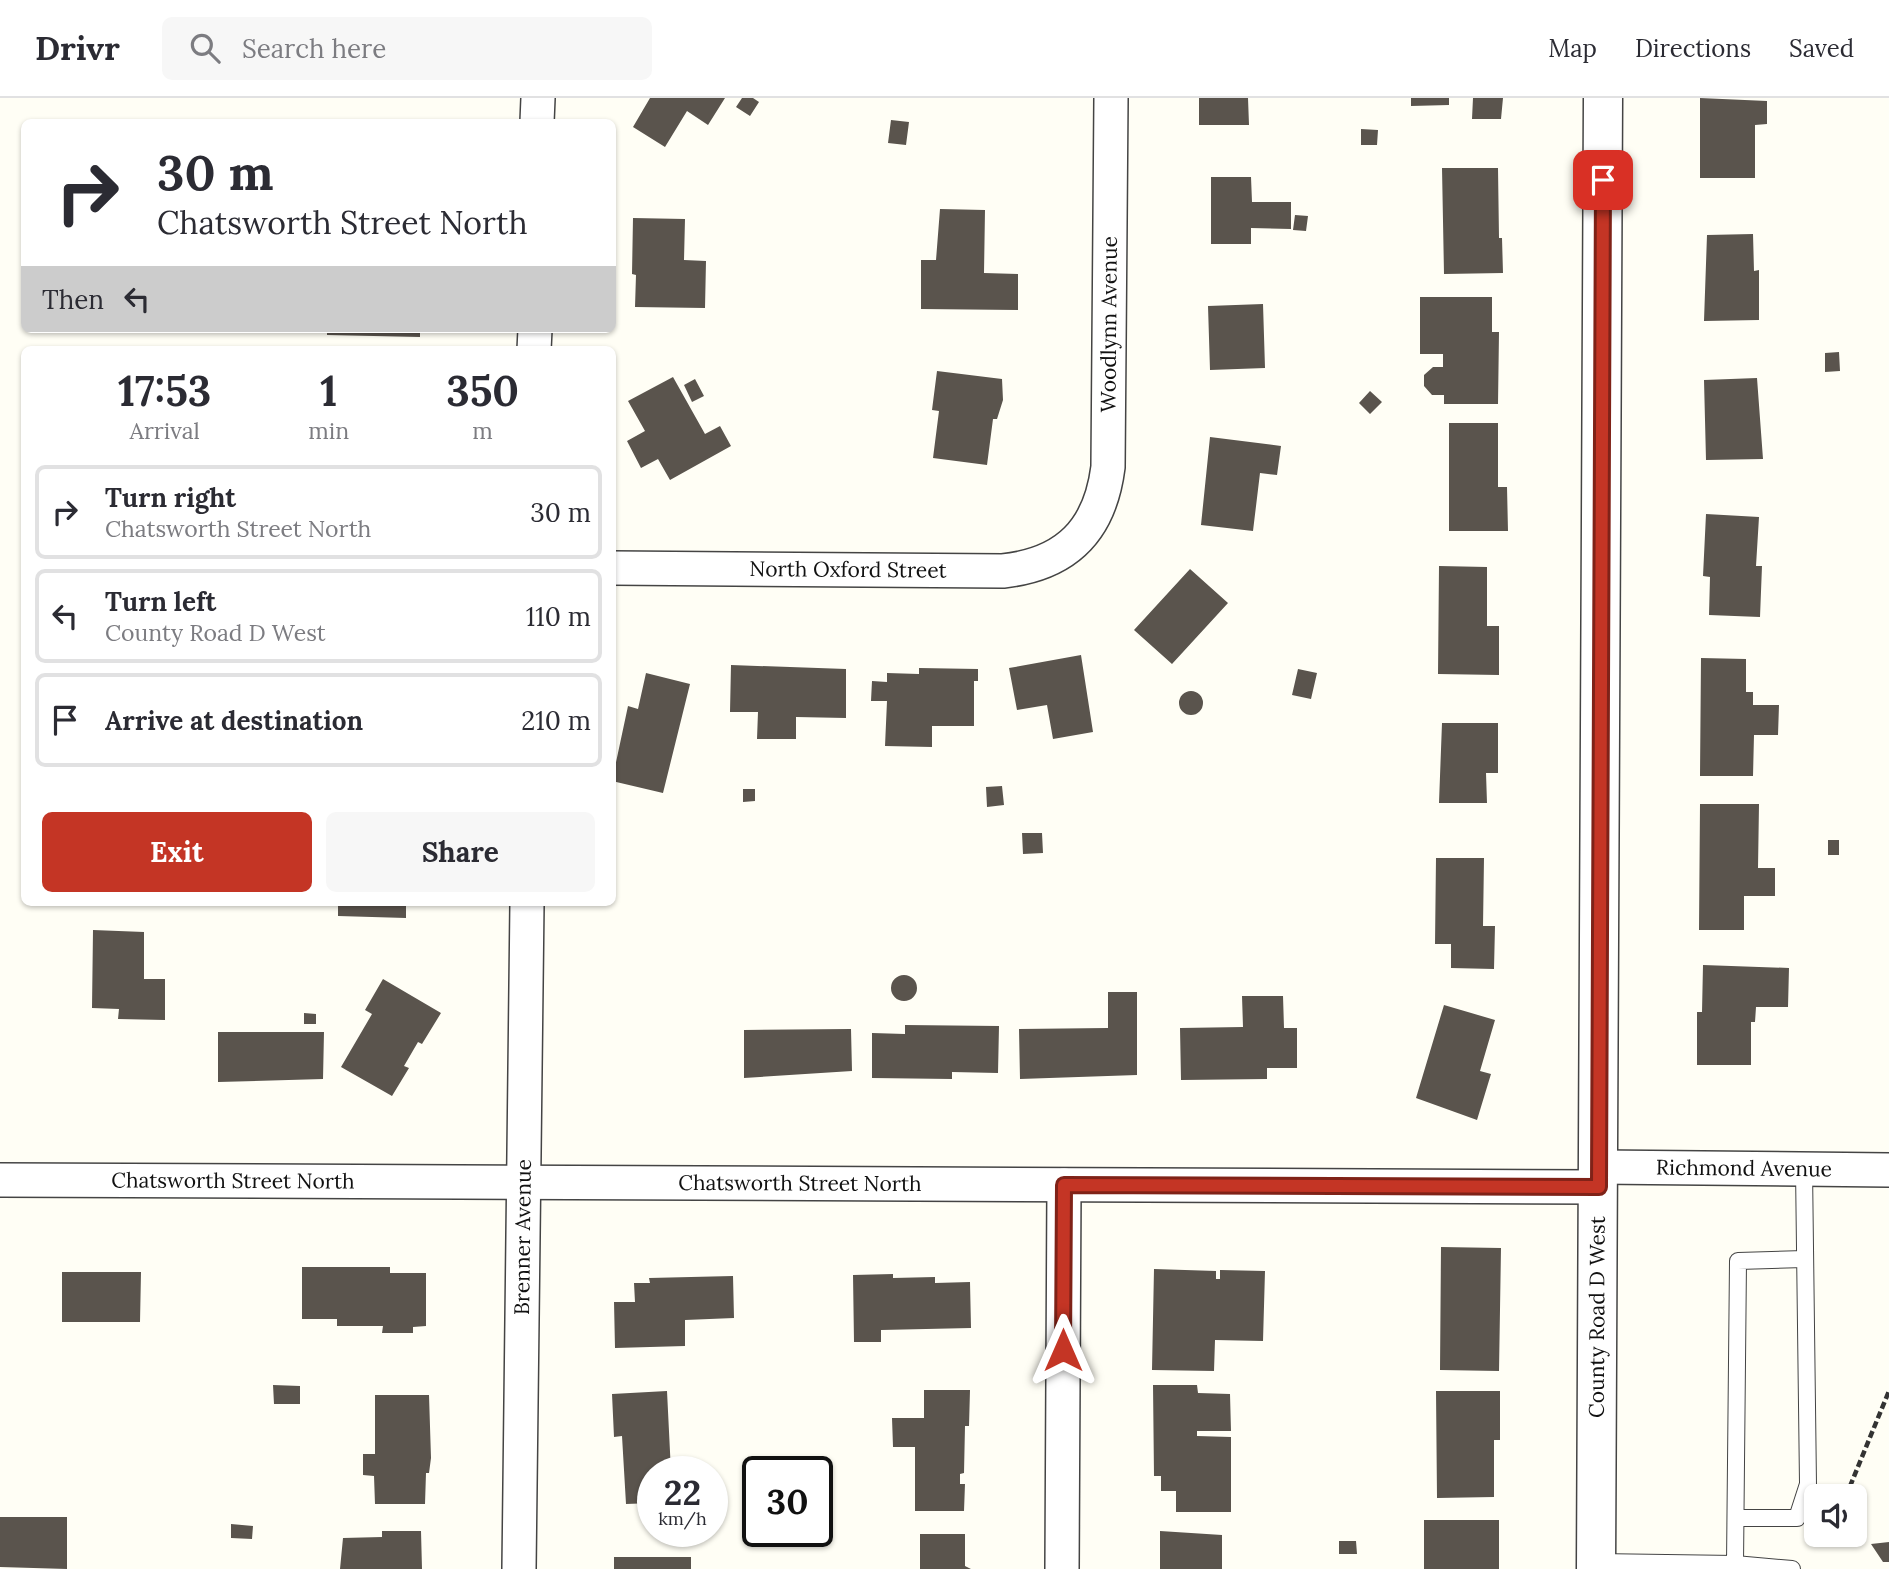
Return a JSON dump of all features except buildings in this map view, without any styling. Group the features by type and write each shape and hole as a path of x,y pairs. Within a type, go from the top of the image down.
{"street":[{"path":"537,119 538,98"},
{"name":"Woodlynn Avenue","path":"1077,541 1093,521 1105,494 1108,467 1111,98"},
{"name":"County Road D West","path":"1597,1565 1603,98"},
{"name":"North Oxford Street","path":"616,568 1003,570 1026,568 1052,559 1077,541"},
{"name":"Brenner Avenue","path":"519,1569 527,906"},
{"name":"Richmond Avenue","path":"1599,1177 1804,1169 1889,1170"},
{"name":"Chatsworth Street North","path":"0,1180 1064,1185 1599,1177"},
{"path":"1062,1569 1064,1185"}],"lane":[{"path":"1736,1518 1797,1518 1808,1484 1804,1169"},
{"path":"1735,1566 1738,1261 1804,1259"},
{"path":"1597,1565 1792,1569"}],"path":[{"path":"1851,1484 1889,1391"}],"route":[{"path":"1063,1350 1064,1185 1599,1187 1603,180"}]}
